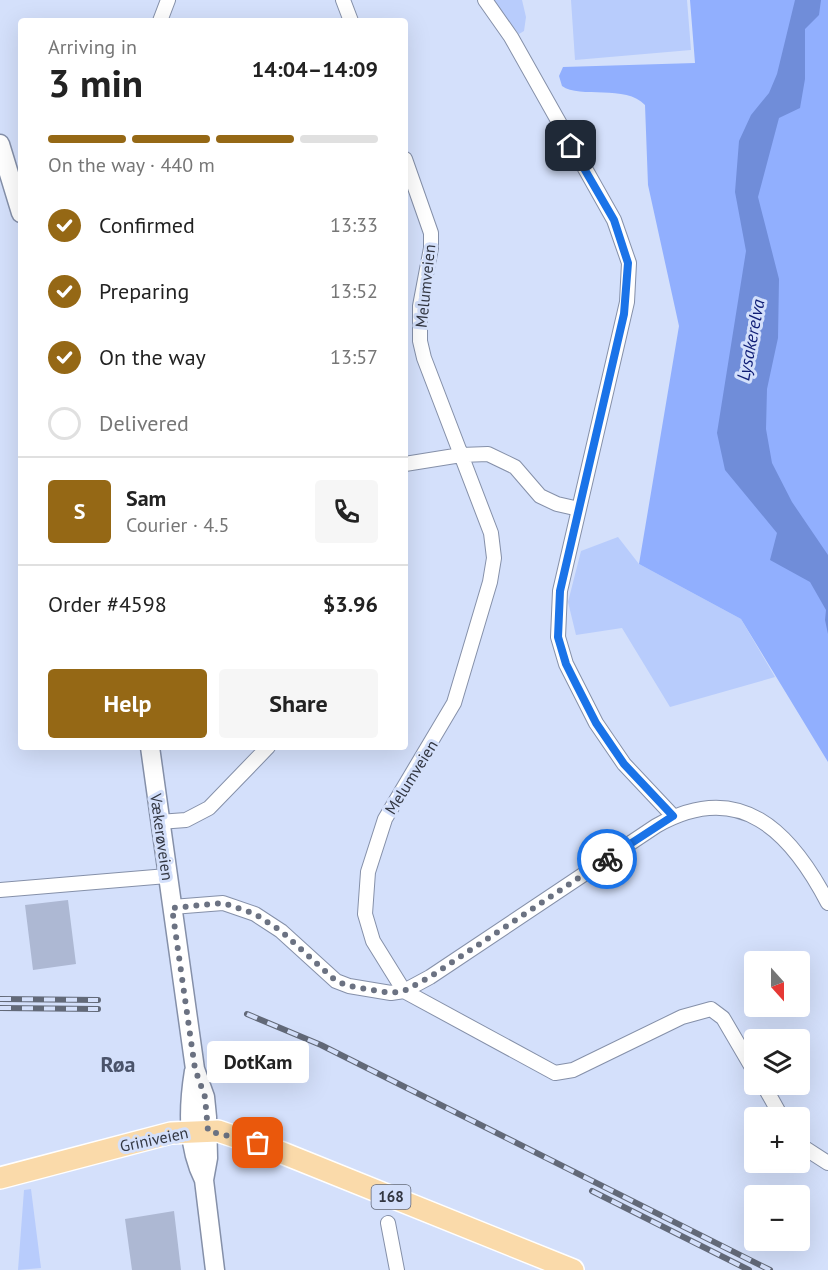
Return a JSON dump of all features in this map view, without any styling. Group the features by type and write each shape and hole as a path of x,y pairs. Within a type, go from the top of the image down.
{"main road":[{"path":"0,144 18,203"},
{"name":"Vækerøveien","path":"150,750 195,1069 189,1108 200,1131 196,1164 204,1180 215,1270"},
{"name":"Griniveien","path":"0,1178 139,1141 200,1131 228,1134 269,1147 573,1270"}],"street":[{"path":"161,18 168,0"},
{"path":"343,0 350,18"},
{"path":"485,0 520,53 614,220 628,263 627,302 560,591 558,637 566,664 596,723 624,764 673,816"},
{"name":"Melumveien","path":"404,991 369,932 364,899 372,854 385,819 442,727 454,703 490,582 494,558 491,534 424,358 420,341 420,306 431,248 431,232 408,167"},
{"path":"408,464 461,455 488,454 515,467 540,496 557,504 579,509"},
{"path":"159,822 186,820 209,808 265,750"},
{"path":"172,908 223,903 240,907 281,931 336,981 369,990 391,993 404,991 430,977 673,816 714,809 744,812 760,818 779,831 810,869 828,903"},
{"path":"0,890 167,876"},
{"path":"404,991 560,1074 573,1070 682,1017 711,1009 723,1018 744,1054"},
{"path":"810,1151 828,1163"},
{"path":"388,1223 397,1270"}],"shaded area":[{"path":"491,0 522,0 526,17 524,31 519,34"},
{"path":"571,0 687,0 691,50 575,60"},
{"path":"690,0 828,0 828,762 741,619 639,564 679,326 648,185 645,105 627,95 570,90 562,86 559,76 563,67 695,63"},
{"path":"618,537 639,564 741,619 775,677 670,707 622,628 576,635 568,602 581,551"},
{"path":"31,1189 41,1268 18,1270 24,1190"}],"water":[{"name":"Lysakerelva","path":"795,0 821,0 819,15 805,29 805,79 800,108 779,118 758,197 779,279 778,338 767,389 766,429 772,463 792,502 828,555 828,634 825,620 826,610 810,582 770,560 777,533 725,470 717,433 746,251 735,192 739,141 751,115 769,93 777,74"}],"building":[{"path":"68,900 76,964 33,970 25,905"},
{"path":"174,1211 181,1270 132,1270 125,1219"}],"railway":[{"path":"0,999 98,1000"},
{"path":"0,1008 98,1009"},
{"path":"247,1014 321,1045 770,1270"},
{"path":"592,1191 749,1270"}],"way so far":[{"path":"258,1143 218,1131 208,1131 205,1097 195,1069 172,908 223,903 240,907 281,931 336,981 349,986 391,993 404,991 430,977 607,859"}],"place":[{"name":"DotKam","path":"258,1143"}],"district":[{"name":"Røa","path":"118,1064"}],"route":[{"path":"571,146 614,220 628,263 627,302 560,591 558,637 566,664 596,723 624,764 655,800 673,816 607,859"}]}
